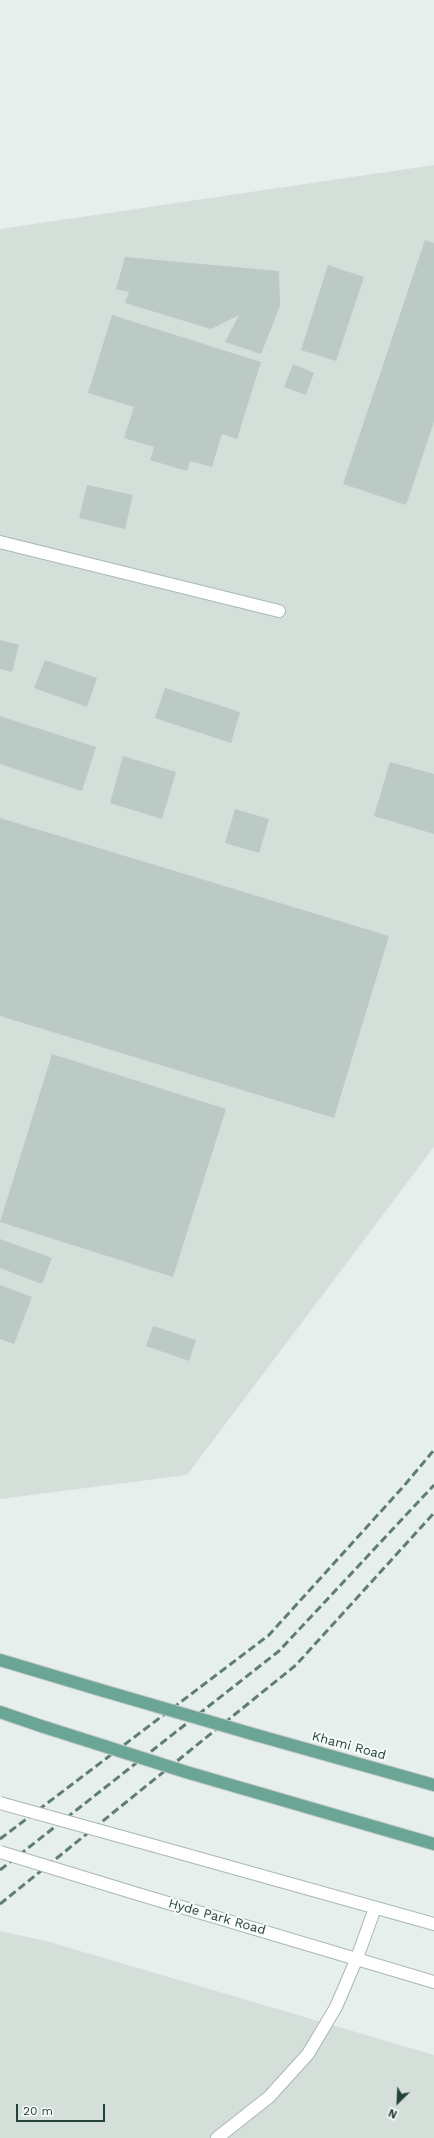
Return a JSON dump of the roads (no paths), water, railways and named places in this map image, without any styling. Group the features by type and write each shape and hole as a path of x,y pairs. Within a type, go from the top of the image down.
{"main road":[{"name":"Khami Road","path":"0,1660 256,1735 434,1785"},
{"path":"0,1712 186,1772 434,1844"}],"street":[{"path":"0,542 279,611"},
{"path":"0,1803 434,1924"},
{"name":"Hyde Park Road","path":"0,1852 434,1982"},
{"path":"217,2138 269,2097 308,2054 336,2007 357,1958 375,1908"}],"railway":[{"path":"0,1839 269,1635 403,1487 434,1450"},
{"path":"0,1870 279,1651 434,1485"},
{"path":"0,1904 296,1665 434,1513"}]}
